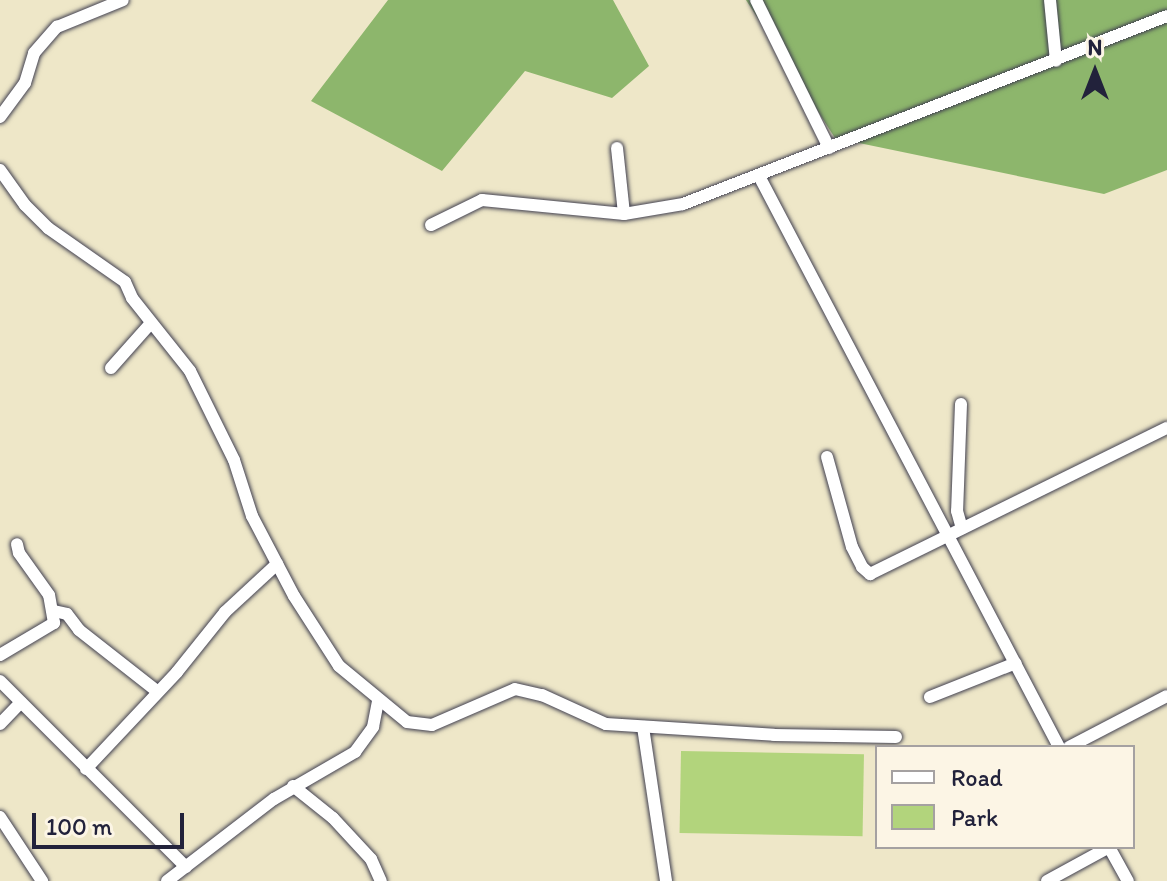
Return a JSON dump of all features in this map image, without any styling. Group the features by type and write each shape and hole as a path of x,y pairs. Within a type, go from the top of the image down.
{"street":[{"path":"0,117 25,83 34,53 57,27 123,0"},
{"path":"756,0 829,148"},
{"path":"1050,0 1056,61"},
{"path":"431,225 482,200 624,214 683,204 1167,16"},
{"path":"617,148 624,214"},
{"path":"0,170 25,205 48,228 120,277 151,323 190,371 234,460 252,516 277,564 339,666 407,722 432,725 515,689 542,695 606,724 896,737"},
{"path":"759,176 956,531 1016,663 1058,745"},
{"path":"111,368 151,323"},
{"path":"956,531 961,404"},
{"path":"827,457 849,536 868,573 874,574 1167,428"},
{"path":"0,655 51,626 54,611 49,595 19,553 17,544"},
{"path":"86,769 158,692 225,612 277,564"},
{"path":"54,611 67,614 79,630 158,692"},
{"path":"930,697 1016,663"},
{"path":"0,681 186,867"},
{"path":"1073,745 1167,696"},
{"path":"167,881 293,786 359,748 373,727 378,701"},
{"path":"0,724 21,702"},
{"path":"643,727 666,881"},
{"path":"293,786 333,818 371,859 381,881"},
{"path":"0,817 42,881"},
{"path":"1047,881 1105,849"},
{"path":"1110,849 1128,881"}],"green space":[{"path":"388,0 613,0 649,66 612,98 525,71 442,171 311,101"},
{"path":"746,0 1167,0 1167,170 1104,194 835,138"},
{"path":"681,751 864,754 863,836 680,833"}]}
